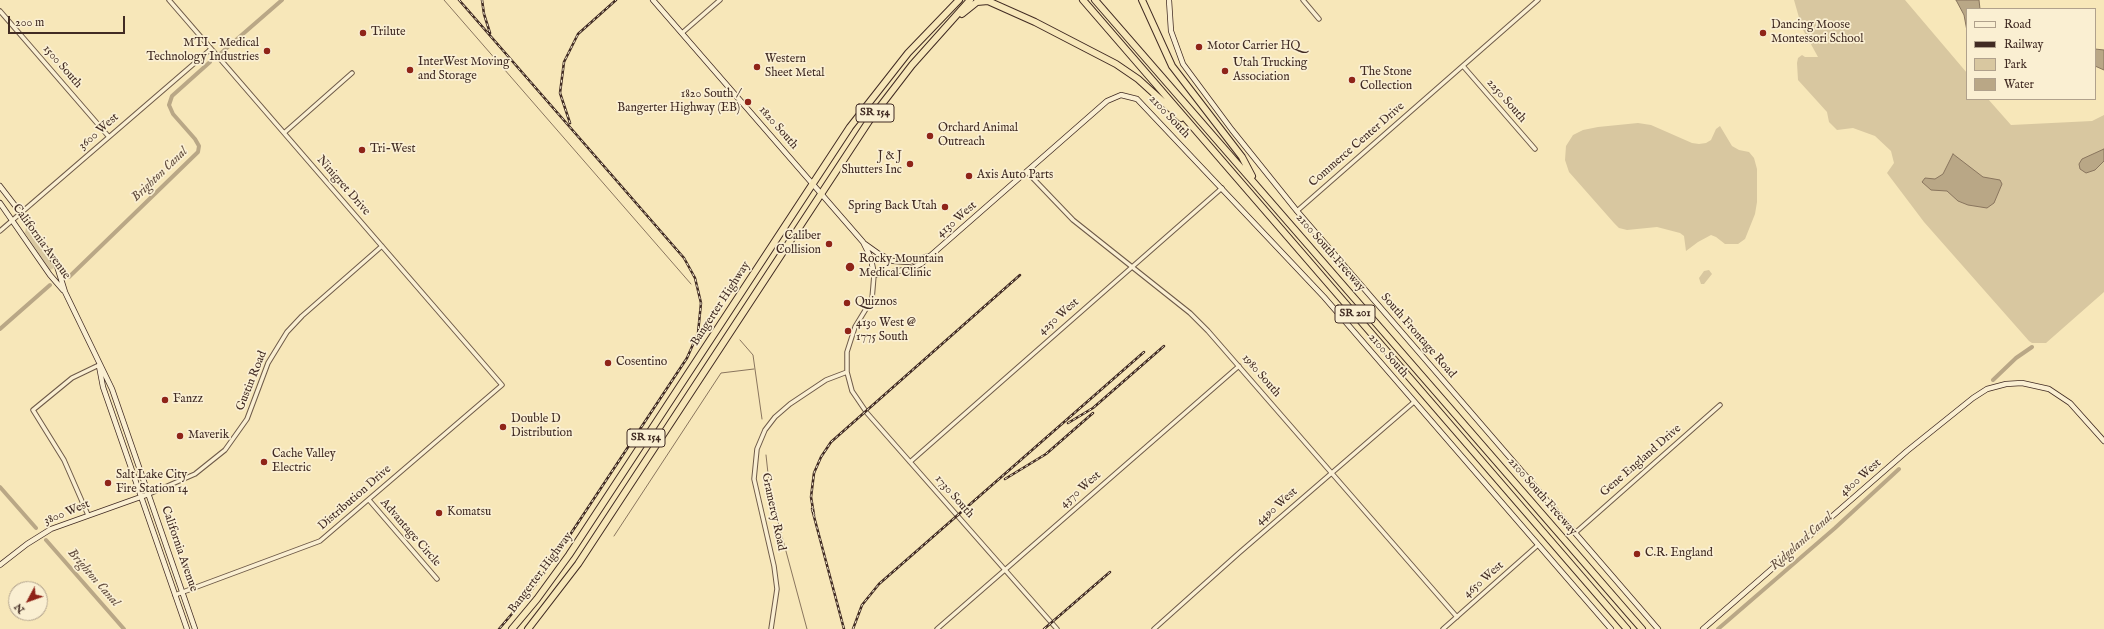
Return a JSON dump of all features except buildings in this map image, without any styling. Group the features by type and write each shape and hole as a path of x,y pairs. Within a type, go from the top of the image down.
{"highway":[{"name":"Bangerter Highway","path":"512,629 538,599 569,555 850,127 890,74 922,37 958,0"},
{"name":"Bangerter Highway","path":"528,629 578,564 820,192 895,86 970,0"},
{"path":"946,26 975,4 985,0 1035,22"},
{"path":"1000,0 1006,6 1116,64 1138,79 1184,121 1263,207"},
{"name":"2100 South Freeway","path":"1083,0 1627,629"},
{"name":"2100 South Freeway","path":"1095,0 1642,629"},
{"path":"1142,0 1172,66 1242,157 1259,187"}],"street":[{"name":"Ninigret Drive","path":"169,0 502,384"},
{"name":"1820 South","path":"654,0 863,242 871,258 874,276"},
{"path":"682,33 720,0"},
{"name":"South Frontage Road","path":"1169,0 1171,31 1183,64 1218,112 1297,211 1658,629"},
{"path":"1303,0 1319,19"},
{"name":"Commerce Center Drive","path":"1297,211 1538,0"},
{"name":"1500 South","path":"0,11 109,137"},
{"name":"3600 West","path":"0,231 211,49"},
{"name":"2250 South","path":"1463,66 1535,149"},
{"path":"284,132 352,74"},
{"name":"4130 West","path":"874,276 910,269 921,264 1107,101 1121,95"},
{"name":"2100 South","path":"1121,95 1133,96 1142,104 1324,297 1611,629"},
{"name":"1980 South","path":"1027,172 1073,220 1190,313 1239,366 1331,474 1457,617"},
{"name":"California Avenue","path":"0,186 21,213 56,266 65,292 99,365 114,393 195,629"},
{"name":"4250 West","path":"910,462 1222,188"},
{"name":"California Avenue","path":"0,203 50,275 65,292"},
{"path":"863,242 879,254 893,261 909,262 934,253"},
{"name":"Gustin Road","path":"149,494 195,474 214,460 228,446 247,419 268,363 287,332 302,316 382,246"},
{"path":"848,372 847,352 850,340 872,299 874,276"},
{"path":"88,515 64,460 33,410 72,378 99,365"},
{"name":"California Avenue","path":"99,365 103,387 187,629"},
{"name":"4370 West","path":"937,629 1239,366"},
{"name":"1730 South","path":"848,372 852,391 862,407 1057,629"},
{"name":"Gramercy Road","path":"771,629 776,589 774,566 754,479 757,449 765,430 775,417 790,404 826,380 848,372"},
{"name":"Distribution Drive","path":"175,595 316,543 369,500 502,384"},
{"name":"4800 West","path":"1703,629 1907,451 1974,398 1999,385 2028,384 2049,389 2065,399 2104,440"},
{"name":"4490 West","path":"1154,629 1414,402"},
{"name":"Gene England Drive","path":"1574,533 1720,406"},
{"name":"3800 West","path":"0,565 27,544 46,532 88,515 149,494"},
{"name":"Advantage Circle","path":"369,500 437,579"},
{"name":"4650 West","path":"1443,629 1538,545"}],"green space":[{"path":"1794,0 1905,0 1966,72 1966,100 1989,100 2011,125 2092,121 2104,115 2104,292 2046,343 2032,343 2029,341 1924,222 1887,173 1894,163 1891,151 1875,136 1853,128 1837,130 1829,122 1827,112 1798,80 1798,58 1802,55 1805,57 1818,57 1802,28"},
{"path":"1638,123 1651,125 1692,143 1699,144 1706,143 1711,140 1716,129 1720,126 1732,146 1739,150 1749,152 1754,158 1757,169 1757,202 1755,214 1745,239 1738,244 1725,244 1711,235 1686,251 1684,236 1680,233 1657,227 1627,230 1619,228 1614,223 1569,172 1565,160 1566,146 1573,135 1583,130"},
{"path":"28,227 54,268 50,270 25,233 26,228"},
{"path":"1709,270 1712,274 1704,284 1701,284 1699,278 1704,271"}],"water":[{"path":"1956,0 1979,0 1980,8 1966,8 1966,26 1964,15"},
{"path":"2096,49 2104,50 2104,70 2096,66"},
{"path":"2104,149 2104,161 2095,170 2086,173 2080,169 2079,164 2082,159"},
{"path":"1953,154 1983,177 2000,180 2002,184 1994,203 1987,208 1968,205 1958,201 1947,191 1931,190 1922,182 1925,178 1935,179 1943,174"}],"waterway":[{"name":"Brighton Canal","path":"221,53 282,0"},
{"path":"444,0 691,284"},
{"name":"Brighton Canal","path":"69,277 198,152 199,146 195,139 173,114 169,105 172,96 210,62"},
{"name":"Brighton Canal","path":"0,329 50,285"},
{"path":"740,340 753,355 762,419"},
{"name":"Ridgeland Canal","path":"1993,380 2016,358 2032,347"},
{"path":"614,536 721,373 754,369"},
{"path":"766,455 770,492 807,629"},
{"name":"Ridgeland Canal","path":"1718,629 1835,528 1899,469"},
{"name":"Brighton Canal","path":"0,487 36,528"},
{"name":"Brighton Canal","path":"46,540 124,629"}],"railway":[{"path":"459,0 684,258 695,278 701,303 698,333 687,358 554,559 528,595 499,629"},
{"path":"482,0 484,14 490,33"},
{"path":"570,123 560,93 564,62 578,34 616,0"},
{"path":"814,515 811,497 814,473 821,457 831,442 1020,275"},
{"path":"1068,423 1093,408 1164,346"},
{"path":"853,629 862,605 879,584 1144,352"},
{"path":"1005,479 1046,454 1093,413"},
{"path":"812,509 844,629"},
{"path":"1044,629 1110,572"}],"place":[{"name":"Trilute","path":"363,33"},
{"name":"Dancing Moose Montessori School","path":"1763,33"},
{"name":"Motor Carrier HQ","path":"1199,47"},
{"name":"MTI - Medical Technology Industries","path":"267,51"},
{"name":"Western Sheet Metal","path":"757,67"},
{"name":"InterWest Moving and Storage","path":"410,70"},
{"name":"Utah Trucking Association","path":"1225,71"},
{"name":"The Stone Collection","path":"1352,80"},
{"name":"1820 South / Bangerter Highway (EB)","path":"748,102"},
{"name":"Orchard Animal Outreach","path":"930,136"},
{"name":"Tri-West","path":"362,150"},
{"name":"J & J Shutters Inc","path":"910,164"},
{"name":"Axis Auto Parts","path":"969,176"},
{"name":"Spring Back Utah","path":"945,207"},
{"name":"Caliber Collision","path":"829,244"},
{"name":"Rocky Mountain Medical Clinic","path":"850,267"},
{"name":"Quiznos","path":"847,303"},
{"name":"4130 West @ 1775 South","path":"848,331"},
{"name":"Cosentino","path":"608,363"},
{"name":"Fanzz","path":"165,400"},
{"name":"Double D Distribution","path":"503,427"},
{"name":"Maverik","path":"180,436"},
{"name":"Cache Valley Electric","path":"264,462"},
{"name":"Salt Lake City Fire Station 14","path":"108,483"},
{"name":"Komatsu","path":"439,513"},
{"name":"C.R. England","path":"1637,554"}]}
